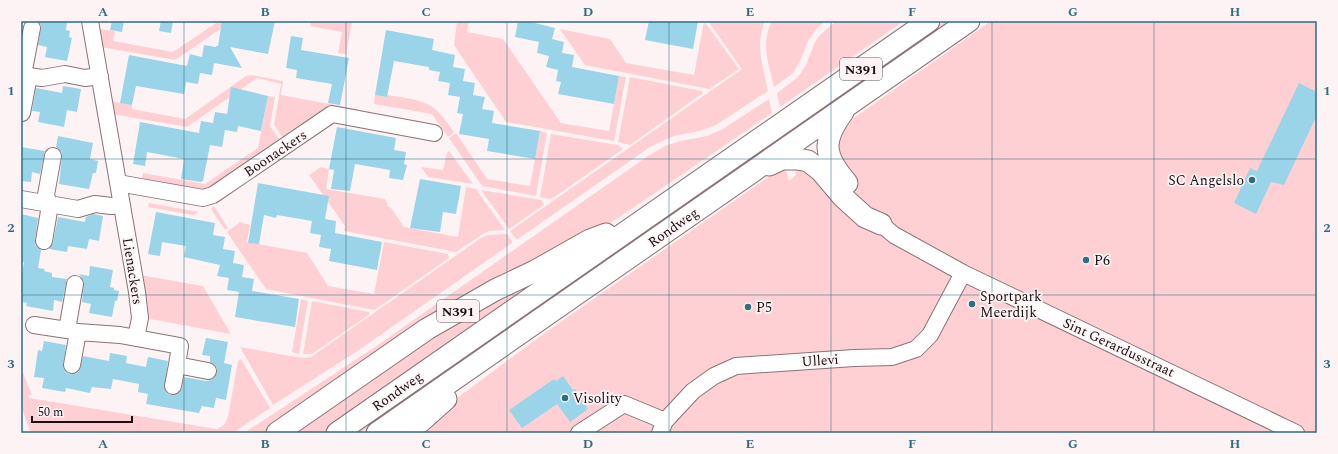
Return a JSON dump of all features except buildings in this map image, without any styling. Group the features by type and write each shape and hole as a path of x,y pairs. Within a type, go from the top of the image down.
{"main road":[{"name":"Rondweg","path":"338,433 930,21"},
{"name":"Rondweg","path":"377,433 969,21"},
{"path":"847,107 833,126 828,141 829,155 835,169 871,209 881,224"},
{"path":"757,169 782,159 798,159 808,162 821,171 843,196 865,217 881,224"},
{"name":"N391","path":"277,433 427,329 495,290 536,271 590,240 652,214"},
{"name":"N391","path":"408,433 442,402 490,354"}],"street":[{"name":"Lienackers","path":"90,21 134,272 140,318 136,338"},
{"path":"22,113 24,75 32,28"},
{"path":"24,75 42,78 65,74 85,78 100,76"},
{"name":"Boonackers","path":"118,183 203,198 213,195 332,114 434,133"},
{"path":"44,241 49,211 49,204 46,196 53,156"},
{"path":"21,198 78,209 95,204 111,206 122,205"},
{"name":"Sint Gerardusstraat","path":"881,224 894,235 962,273 1296,433"},
{"name":"Ullevi","path":"663,427 692,391 714,376 736,366 892,357 916,349 930,335 962,273"},
{"path":"72,365 75,284"},
{"path":"34,325 73,331 120,335 180,346 173,386"},
{"path":"176,365 208,371"},
{"path":"579,433 624,404 663,427"}],"shaded area":[{"path":"219,21 232,21 175,60 101,47 98,29 115,31 113,41 173,52"},
{"path":"303,21 352,22 346,54 338,53 342,32 310,26 311,23"},
{"path":"457,21 469,21 467,32 503,39 561,123 609,131 619,76 626,77 614,141 506,122 454,45"},
{"path":"704,21 739,69 709,89 585,65 560,29 610,39 626,63 694,75"},
{"path":"708,21 765,21 762,30 760,48 768,91 716,125 699,131 674,136 650,147 516,239 510,231 742,69"},
{"path":"772,21 826,21 818,27 808,41 801,59 793,73 774,87 766,46 768,29"},
{"path":"836,21 904,21 780,107 777,93 798,77 806,65 815,42 820,35"},
{"path":"945,21 951,21 360,433 355,433"},
{"name":"Sportpark Meerdijk","path":"991,21 1317,21 1317,433 414,433 457,398 545,333 771,175 785,168 789,181 796,175 794,167 805,168 837,143 845,126 851,120"},
{"path":"252,75 283,81 281,95 359,110 358,112 284,140 274,125 281,84 257,78 187,127 112,114 110,101 132,105 132,109 185,119 246,76"},
{"path":"630,77 702,91 703,93 630,145 618,142"},
{"path":"375,95 400,97 426,103 439,113 454,132 448,137 432,114 374,104"},
{"path":"268,96 275,97 270,126 280,140 213,187 205,190 142,179 143,173 205,184 258,148"},
{"path":"769,99 772,113 621,216 268,433 244,433 375,347 648,156 665,146 680,141 707,136 723,129"},
{"path":"540,131 547,133 536,196 482,186 449,138 456,133 487,179 530,186"},
{"path":"551,134 618,145 623,149 553,198 549,199 540,197"},
{"path":"449,151 473,184 428,177 421,167 443,170 447,153"},
{"path":"321,167 329,169 326,189 385,199 387,206 391,208 404,227 458,237 466,187 476,189 505,230 490,231 483,234 456,252 344,231 345,226 309,175"},
{"path":"481,190 541,200 544,205 509,229"},
{"path":"149,203 199,212 193,215 148,207"},
{"path":"214,206 228,228 225,230 211,209"},
{"path":"240,222 250,225 247,242 307,253 328,286 374,294 384,242 448,254 449,258 374,310 266,289 227,232"},
{"path":"507,234 512,243 359,350 273,405 240,347 302,358 311,357 481,238 488,235"},
{"path":"575,254 324,433 283,433 376,368"},
{"path":"140,275 203,286 231,334 150,319 147,316"},
{"path":"301,299 308,301 299,354 292,352"},
{"path":"312,301 369,312 370,314 312,354 303,354"},
{"path":"241,359 270,408 233,433 31,433 21,406 21,368 32,395 28,395 29,398 217,429 224,425 228,417 238,361"}],"place":[{"name":"SC Angelslo","path":"1252,180"},
{"name":"P6","path":"1086,260"},
{"name":"Sportpark Meerdijk","path":"972,304"},
{"name":"P5","path":"748,307"},
{"name":"Visolity","path":"565,398"}]}
